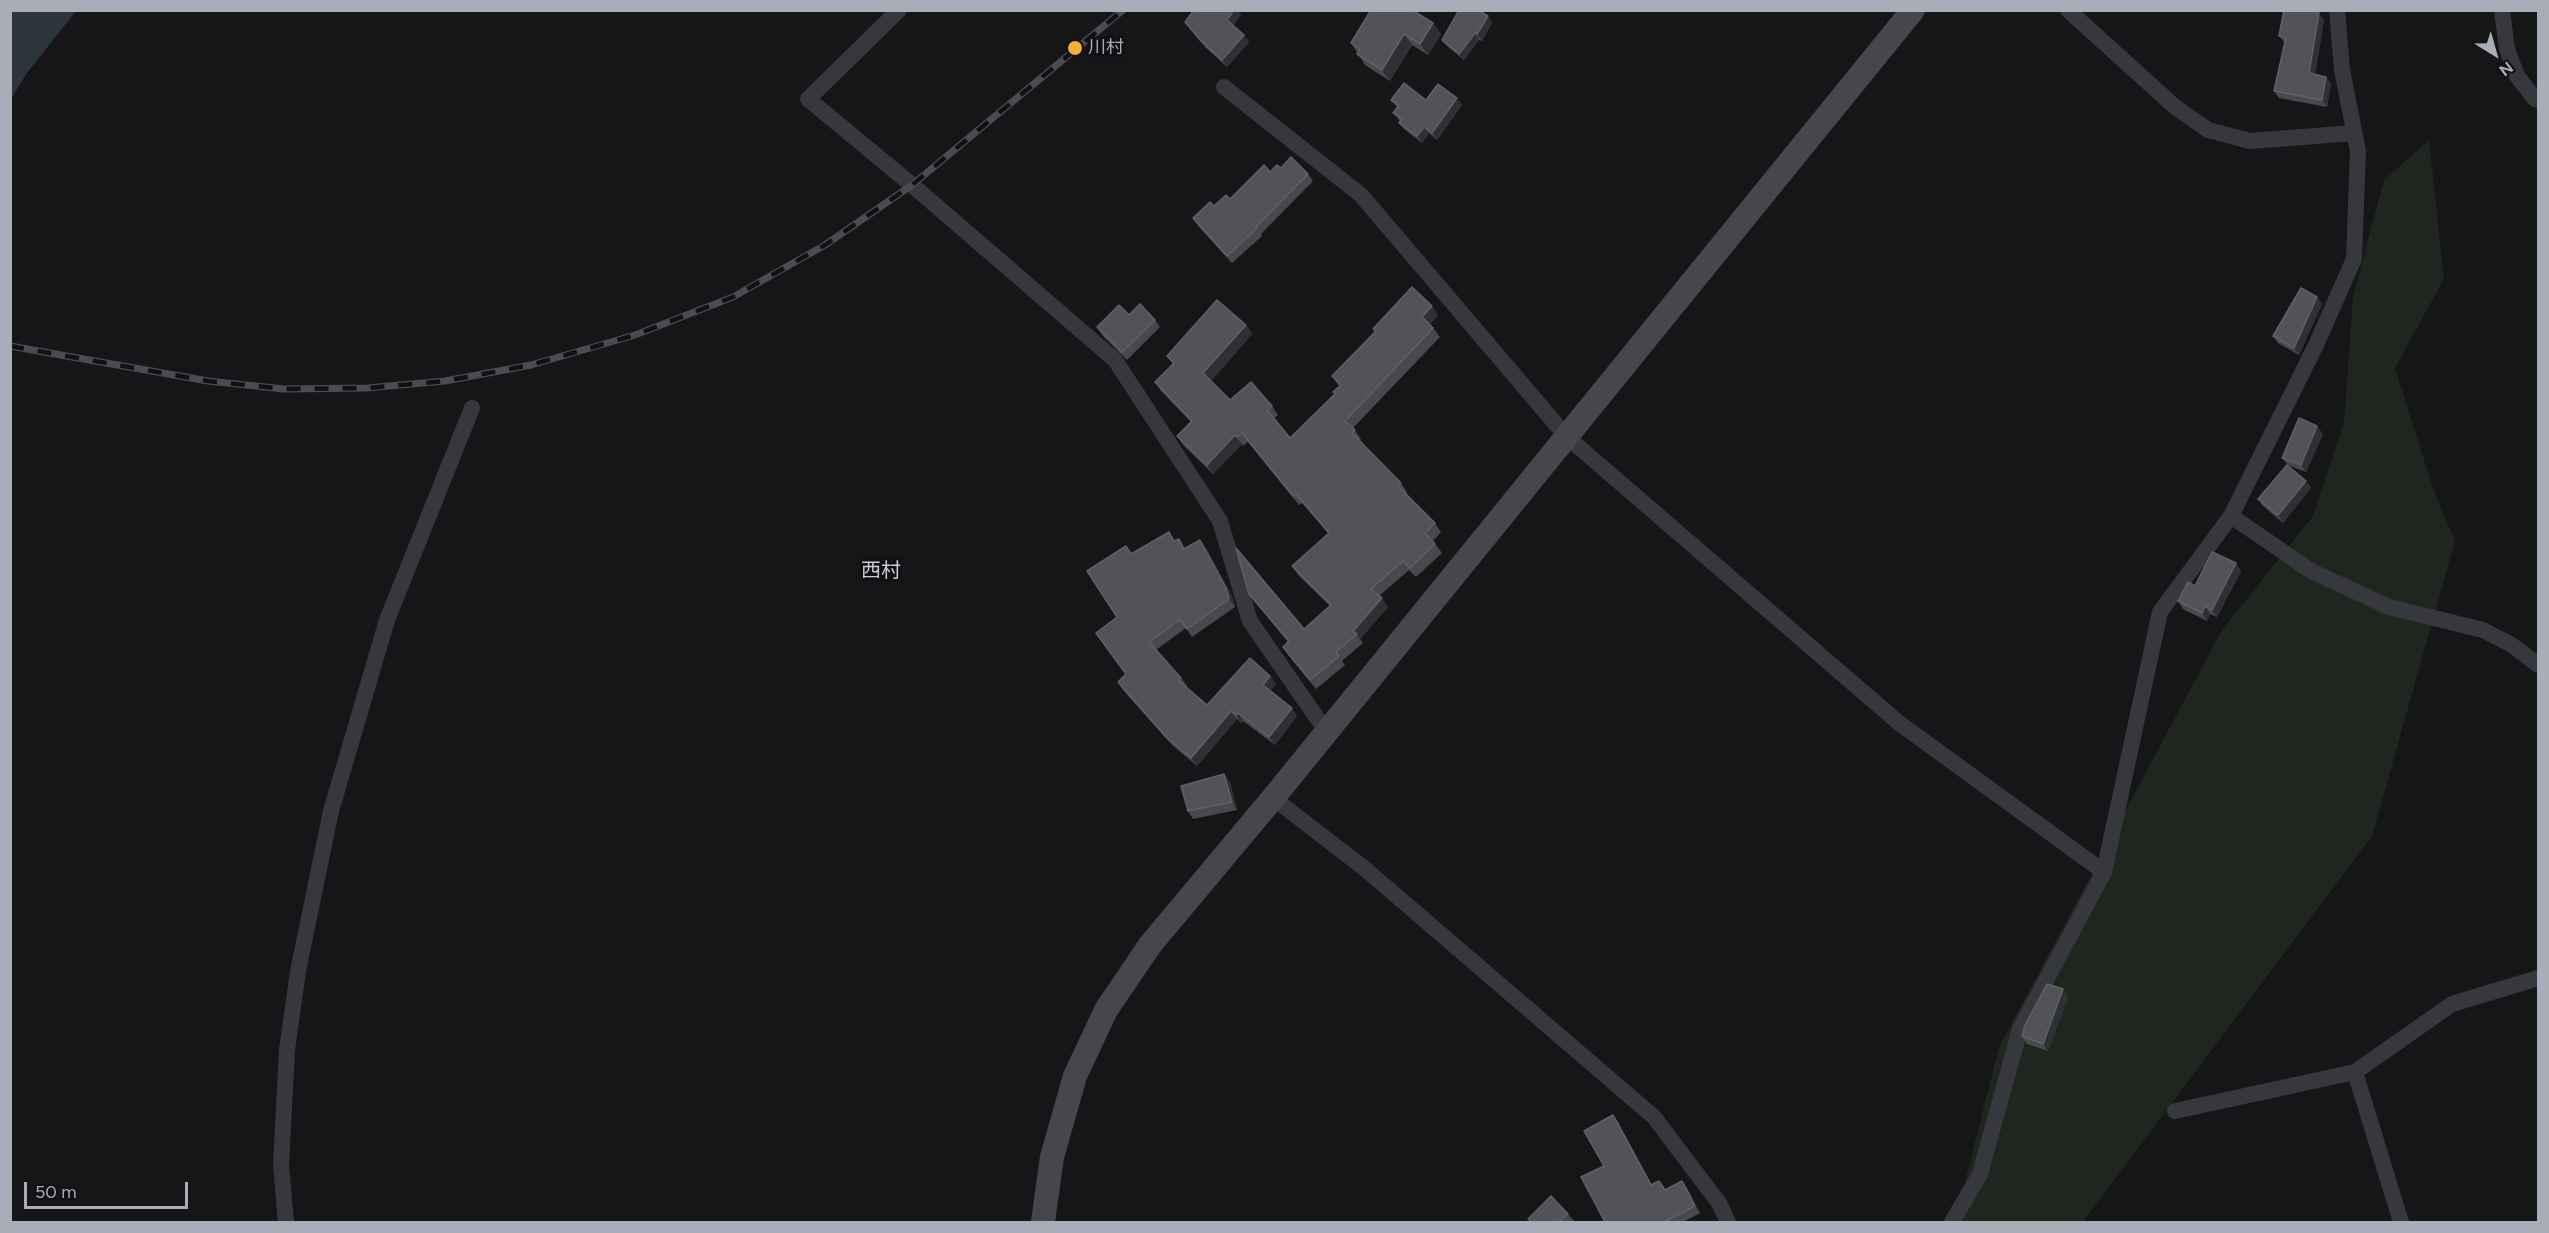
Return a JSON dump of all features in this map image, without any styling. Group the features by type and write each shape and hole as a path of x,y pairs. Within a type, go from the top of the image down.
{"street":[{"path":"899,10 808,99 912,185 1115,360 1220,521 1250,621 1326,731"},
{"path":"1043,1222 1052,1157 1075,1077 1106,1010 1150,945 1273,798 1912,10"},
{"path":"2068,10 2174,106 2208,130 2250,141 2354,133"},
{"path":"1952,1222 1980,1174 2020,1029 2104,872 2160,612 2231,516 2316,345 2354,259 2358,151 2342,70 2337,10"},
{"path":"2502,10 2507,49 2517,76 2538,100"},
{"path":"1224,87 1361,195 1566,436 1899,723 2104,872"},
{"path":"286,1222 281,1165 287,1050 298,970 331,811 387,620 472,408"},
{"path":"2231,516 2311,571 2389,607 2483,630 2512,645 2538,664"},
{"path":"1273,798 1364,868 1654,1117 1719,1203 1728,1222"},
{"path":"2175,1111 2355,1072 2452,1004 2538,978"},
{"path":"2355,1072 2401,1222"}],"shaded area":[{"path":"11,10 76,11 27,73 11,99"},
{"path":"2429,140 2444,279 2395,368 2434,491 2455,541 2372,836 2083,1222 1955,1222 1999,1047 2222,630 2313,516 2344,423 2353,296 2384,180"}],"building":[{"path":"1194,10 1234,10 1227,20 1244,35 1222,60 1185,22"},
{"path":"1371,10 1412,10 1433,23 1420,44 1404,34 1382,70 1357,54 1360,49 1351,43"},
{"path":"1459,10 1478,10 1488,16 1477,34 1475,33 1459,54 1442,40"},
{"path":"2284,10 2319,13 2309,73 2326,77 2322,100 2274,91 2286,37 2279,36"},
{"path":"1404,83 1426,100 1438,84 1457,98 1432,133 1424,127 1417,136 1399,123 1402,119 1393,113 1399,105 1391,100"},
{"path":"1291,157 1308,174 1227,256 1193,218 1210,202 1214,206 1226,195 1230,199 1264,165 1270,172 1277,165 1281,168"},
{"path":"1412,287 1432,306 1422,317 1433,328 1345,421 1355,430 1352,433 1401,483 1398,486 1435,523 1425,533 1435,544 1410,568 1403,561 1371,589 1382,598 1353,631 1357,634 1336,652 1339,656 1310,680 1283,647 1289,641 1249,594 1236,548 1304,629 1331,605 1292,566 1329,533 1296,494 1293,496 1242,433 1237,437 1235,435 1207,465 1177,436 1192,421 1155,382 1174,363 1167,356 1217,300 1246,325 1203,373 1230,400 1251,382 1272,406 1267,410 1290,438 1335,394 1333,392 1341,385 1332,376 1376,331 1373,329"},
{"path":"2301,288 2317,297 2294,348 2273,336"},
{"path":"1140,304 1155,320 1122,352 1097,327 1119,305 1129,315"},
{"path":"2299,418 2317,426 2301,465 2282,458"},
{"path":"2287,465 2306,481 2278,515 2258,499"},
{"path":"1169,532 1174,541 1179,539 1184,549 1200,540 1226,588 1229,599 1187,629 1180,620 1149,642 1181,678 1178,680 1207,705 1250,658 1270,676 1263,685 1292,708 1269,737 1238,713 1236,715 1231,711 1191,758 1166,737 1118,682 1126,674 1096,633 1117,617 1087,571 1126,546 1131,554"},
{"path":"2212,552 2236,563 2212,610 2205,606 2202,613 2178,601 2188,582 2195,586"},
{"path":"1224,774 1232,802 1188,811 1181,786"},
{"path":"2047,984 2063,989 2043,1044 2022,1036 2025,1025"},
{"path":"1613,1115 1651,1185 1659,1181 1665,1190 1682,1181 1695,1206 1664,1222 1605,1222 1581,1177 1604,1166 1584,1131"},
{"path":"1551,1196 1568,1214 1559,1222 1532,1222 1528,1219"}],"railway":[{"path":"10,346 208,381 284,389 367,388 445,381 531,365 635,335 733,297 825,245 912,185 1123,10"}],"place":[{"name":"川村","path":"1075,48"}],"district":[{"name":"西村","path":"881,571"}]}
